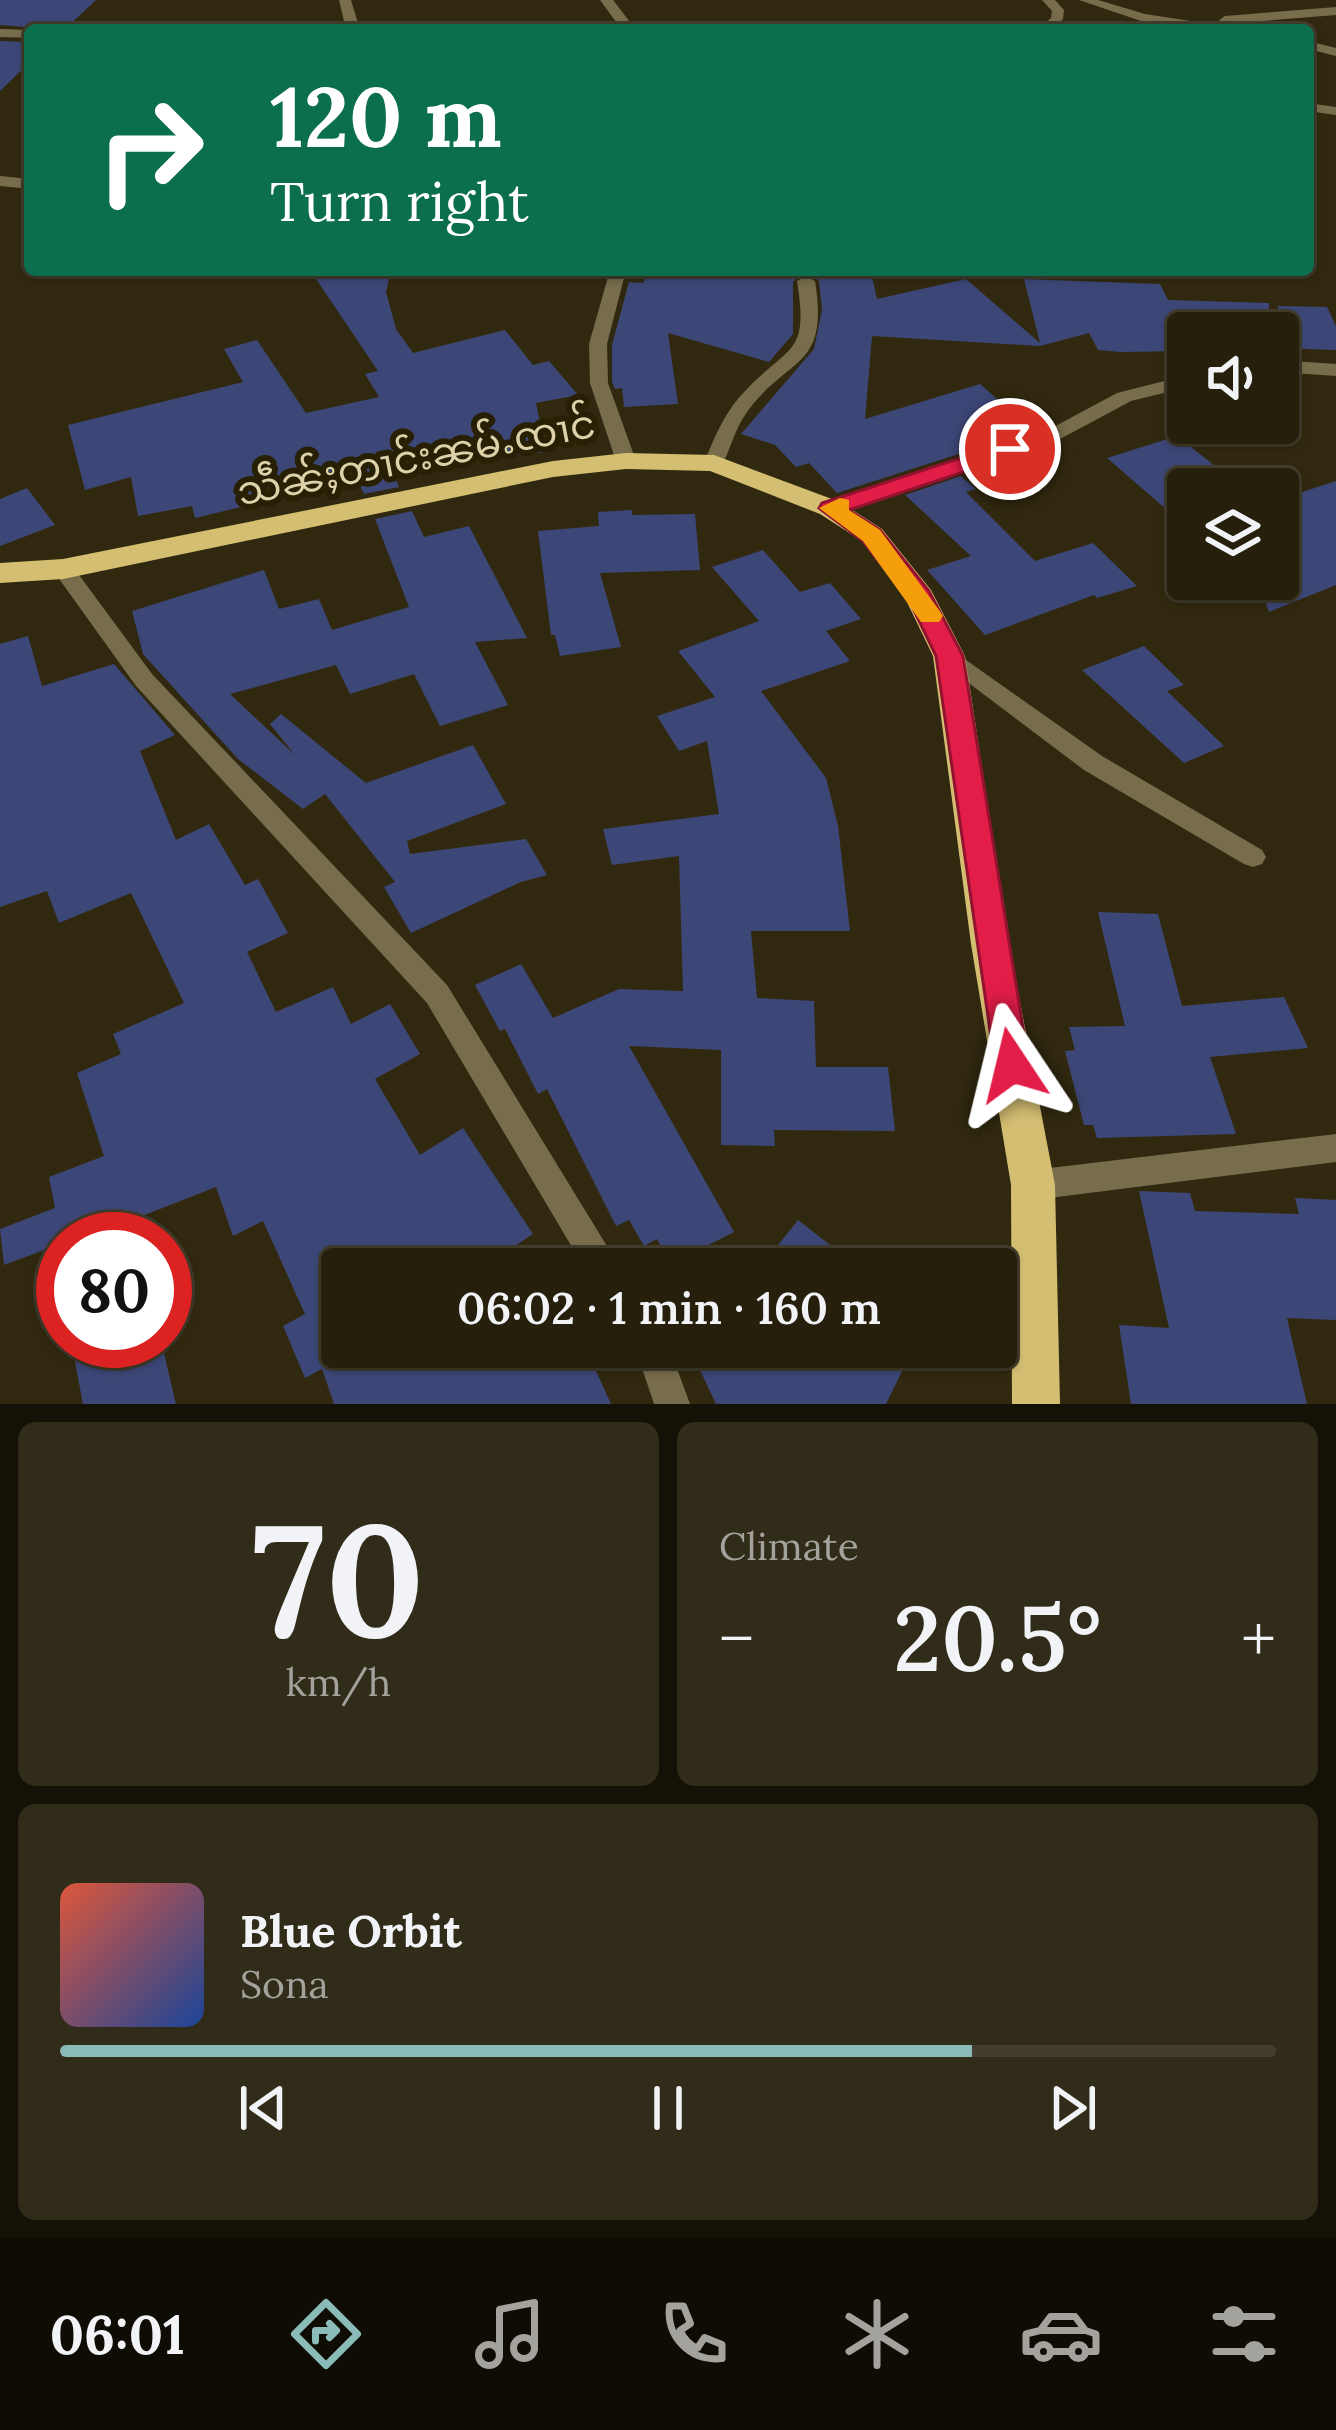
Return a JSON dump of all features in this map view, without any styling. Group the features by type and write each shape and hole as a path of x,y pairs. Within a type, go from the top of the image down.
{"highway":[{"name":"သဵၼ်ႈတၢင်းၼမ်ႉၸၢင်","path":"1,574 63,569 553,469 626,461 714,464 830,508 872,535 920,597 950,656 990,944 1033,1185 1036,1404"}],"street":[{"path":"606,0 624,24"},
{"path":"1048,0 1058,10 1052,24"},
{"path":"1085,0 1112,11 1187,24 1336,10"},
{"path":"616,276 598,344 598,364 599,383 626,461"},
{"path":"714,464 736,412 772,375 800,356 811,335 813,310 806,281"},
{"path":"1299,367 1336,370"},
{"path":"830,508 1054,434 1124,397 1167,386"},
{"path":"63,569 144,680 437,994 591,1248"},
{"path":"950,656 1094,763 1253,856"},
{"path":"1033,1185 1336,1148"},
{"path":"659,1368 672,1404"}],"building":[{"path":"0,0 96,0 70,24 0,25"},
{"path":"0,41 24,42 24,68 0,91"},
{"path":"314,276 390,276 386,292 396,329 413,353 505,330 533,365 549,361 578,395 536,403 546,452 496,457 493,437 387,458 399,487 364,494 351,467 259,490 262,502 195,518 192,506 138,516 131,477 85,490 68,425 243,382 224,349 257,340 306,413 379,397 365,374 378,371"},
{"path":"646,276 799,276 793,282 793,334 769,362 668,333 678,404 624,407 622,388 615,389 612,382 612,345 629,282 643,283"},
{"path":"813,276 872,276 877,299 966,279 1040,343 1024,279 1160,284 1168,300 1269,303 1269,312 1167,312 1167,351 1098,350 1089,333 1040,346 872,336 865,419 980,384 1021,420 979,433 990,444 837,493 809,463 796,467 775,445 741,434 814,349 822,310 819,281"},
{"path":"1278,306 1327,307 1336,326 1336,350 1299,349 1299,312 1278,312"},
{"path":"1167,439 1167,444 1187,444 1217,468 1167,468 1167,510 1107,458"},
{"path":"961,476 976,489 966,492 1035,561 1093,543 1137,586 1094,595 985,635 927,570 971,556 905,495"},
{"path":"1336,481 1336,585 1299,600 1299,493"},
{"path":"27,488 55,525 0,546 0,499"},
{"path":"632,510 632,515 695,514 700,570 600,573 621,647 560,656 555,635 551,635 538,531 599,526 598,512"},
{"path":"412,511 424,537 469,526 527,638 475,642 508,705 440,726 414,674 350,694 336,665 230,694 295,755 270,724 281,714 366,783 473,745 506,804 407,841 410,854 526,839 547,875 521,882 411,933 384,887 395,882 325,794 303,809 238,759 143,654 132,611 264,570 279,609 319,599 332,630 409,607 375,519"},
{"path":"763,550 800,592 830,583 861,619 826,631 850,661 761,691 826,778 838,826 850,931 751,931 757,998 814,1001 816,1067 888,1067 895,1131 774,1130 775,1146 721,1145 721,1050 629,1046 734,1232 702,1248 662,1248 657,1239 644,1246 629,1220 616,1226 547,1089 538,1094 505,1029 500,1031 475,985 521,964 553,1018 619,989 683,991 679,856 612,865 603,829 719,814 707,741 679,751 657,716 715,697 678,651 759,621 712,567"},
{"path":"1265,600 1299,600 1269,612"},
{"path":"28,636 42,686 114,664 175,735 140,751 176,840 209,824 245,885 258,879 288,933 247,952 276,1012 333,987 351,1024 390,1004 420,1054 375,1079 420,1155 463,1128 533,1234 512,1248 321,1248 321,1368 595,1368 611,1404 334,1404 322,1369 305,1378 283,1326 305,1314 263,1221 233,1236 216,1187 152,1212 45,1212 55,1208 49,1177 104,1156 77,1073 121,1054 113,1034 184,1003 131,893 59,923 47,891 0,907 0,644"},
{"path":"1144,646 1184,685 1167,691 1224,746 1184,763 1082,670"},
{"path":"1098,912 1158,914 1182,1006 1284,997 1308,1048 1210,1057 1236,1134 1097,1138 1093,1125 1084,1125 1065,1051 1075,1050 1069,1027 1125,1026"},
{"path":"1139,1191 1190,1193 1195,1211 1299,1214 1295,1198 1336,1200 1336,1320 1287,1318 1307,1404 1131,1404 1119,1325 1169,1328"},
{"path":"36,1215 36,1253 4,1265 0,1229"},
{"path":"798,1220 834,1248 776,1248"},
{"path":"76,1368 167,1368 176,1404 83,1404"},
{"path":"699,1368 904,1368 886,1404 716,1404"}],"slow traffic":[{"path":"840,505 830,508 872,535 930,616"}],"route":[{"path":"1010,449 830,508 872,535 920,597 950,656 990,944 1012,1065"}]}
